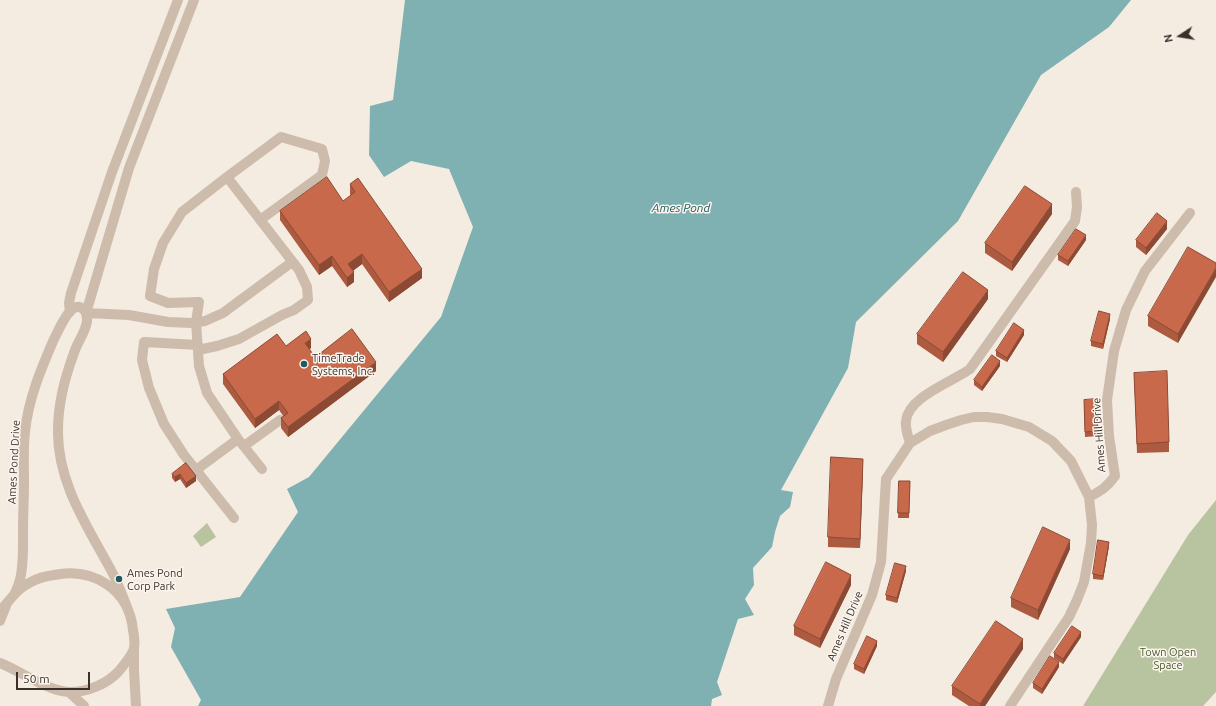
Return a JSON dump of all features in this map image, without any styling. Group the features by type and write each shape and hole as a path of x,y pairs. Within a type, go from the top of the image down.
{"street":[{"path":"70,312 69,303 71,293 112,172 178,0"},
{"name":"Ames Pond Drive","path":"136,706 132,624 127,607 112,572 92,537 71,495 62,468 59,451 59,406 63,386 74,352 87,322 86,313 129,168 194,0"},
{"path":"260,220 322,175 325,160 322,149 281,137 182,212 163,243 154,269 150,296 168,303 199,302 196,322 199,366 207,393 262,469"},
{"path":"227,177 299,270 307,287 308,300 294,310 239,339 217,346 198,347 144,342 142,360 149,388 164,424 184,455 234,518"},
{"path":"910,443 906,428 906,420 909,411 924,396 970,369 1074,221 1077,207 1076,192"},
{"name":"Ames Hill Drive","path":"1089,497 1104,489 1114,476 1109,436 1107,400 1114,351 1126,310 1146,271 1190,213"},
{"path":"70,312 78,307 83,308 86,313 129,315 168,322 205,321 223,313 292,262"},
{"name":"Ames Pond Drive","path":"14,595 20,583 23,554 23,462 28,414 44,363 60,328 70,312"},
{"name":"Ames Hill Drive","path":"828,706 836,679 872,595 881,562 886,479 910,443 930,431 974,417 1002,419 1016,423 1029,427 1052,441 1071,461 1089,497 1092,525 1091,543 1084,582 1080,594 1069,617 1010,706"},
{"path":"196,470 280,420"},
{"name":"Ames Pond Drive","path":"0,622 3,608 14,595 31,582 58,574 86,574 106,583 112,587 127,607"},
{"path":"0,654 3,664 44,685 68,692 80,691 106,682 115,676 134,649"},
{"path":"68,692 84,706"}],"green space":[{"name":"Town Open Space","path":"1216,500 1216,692 1203,706 1083,706 1188,535"},
{"path":"207,523 216,537 201,547 193,536"}],"water":[{"name":"Ames Pond","path":"405,0 1131,0 1109,27 1041,75 958,221 856,322 848,368 781,490 793,492 790,507 780,516 772,547 753,568 754,585 745,599 754,615 738,619 717,682 722,695 712,699 711,706 198,706 201,700 171,647 175,628 166,609 240,597 298,512 287,489 309,477 441,317 473,227 449,169 411,161 384,177 369,155 370,106 393,100"}],"building":[{"path":"327,177 343,201 355,192 350,184 358,178 422,269 389,292 362,254 348,264 354,272 347,278 332,256 319,265 280,211"},
{"path":"1025,186 1052,204 1012,262 985,243"},
{"path":"1157,213 1167,221 1146,248 1136,240"},
{"path":"1076,229 1086,235 1068,261 1058,255"},
{"path":"1188,247 1216,263 1216,268 1178,334 1148,316"},
{"path":"963,272 988,290 943,352 917,334"},
{"path":"1099,311 1110,314 1103,344 1091,341"},
{"path":"1014,323 1024,330 1007,358 996,351"},
{"path":"352,329 376,362 288,427 281,418 288,413 279,401 255,419 223,374 277,334 286,346 306,331 311,339 305,343 315,357"},
{"path":"992,355 1000,361 982,387 974,380"},
{"path":"1167,371 1169,442 1137,444 1134,373"},
{"path":"1096,399 1098,431 1085,432 1084,400"},
{"path":"831,457 863,459 860,539 828,537"},
{"path":"186,463 196,476 186,483 180,474 175,477 172,474"},
{"path":"899,481 910,481 909,513 898,513"},
{"path":"1043,527 1070,540 1038,610 1011,598"},
{"path":"1098,540 1109,542 1103,576 1093,574"},
{"path":"826,562 851,575 820,639 794,626"},
{"path":"895,563 906,566 897,598 886,595"},
{"path":"996,621 1023,639 980,704 952,686"},
{"path":"1072,626 1081,632 1063,659 1054,653"},
{"path":"867,636 877,641 864,669 854,664"},
{"path":"1050,656 1059,662 1042,689 1033,683"}],"place":[{"name":"TimeTrade Systems, Inc.","path":"304,364"},
{"name":"Ames Pond Corp Park","path":"119,579"}]}
